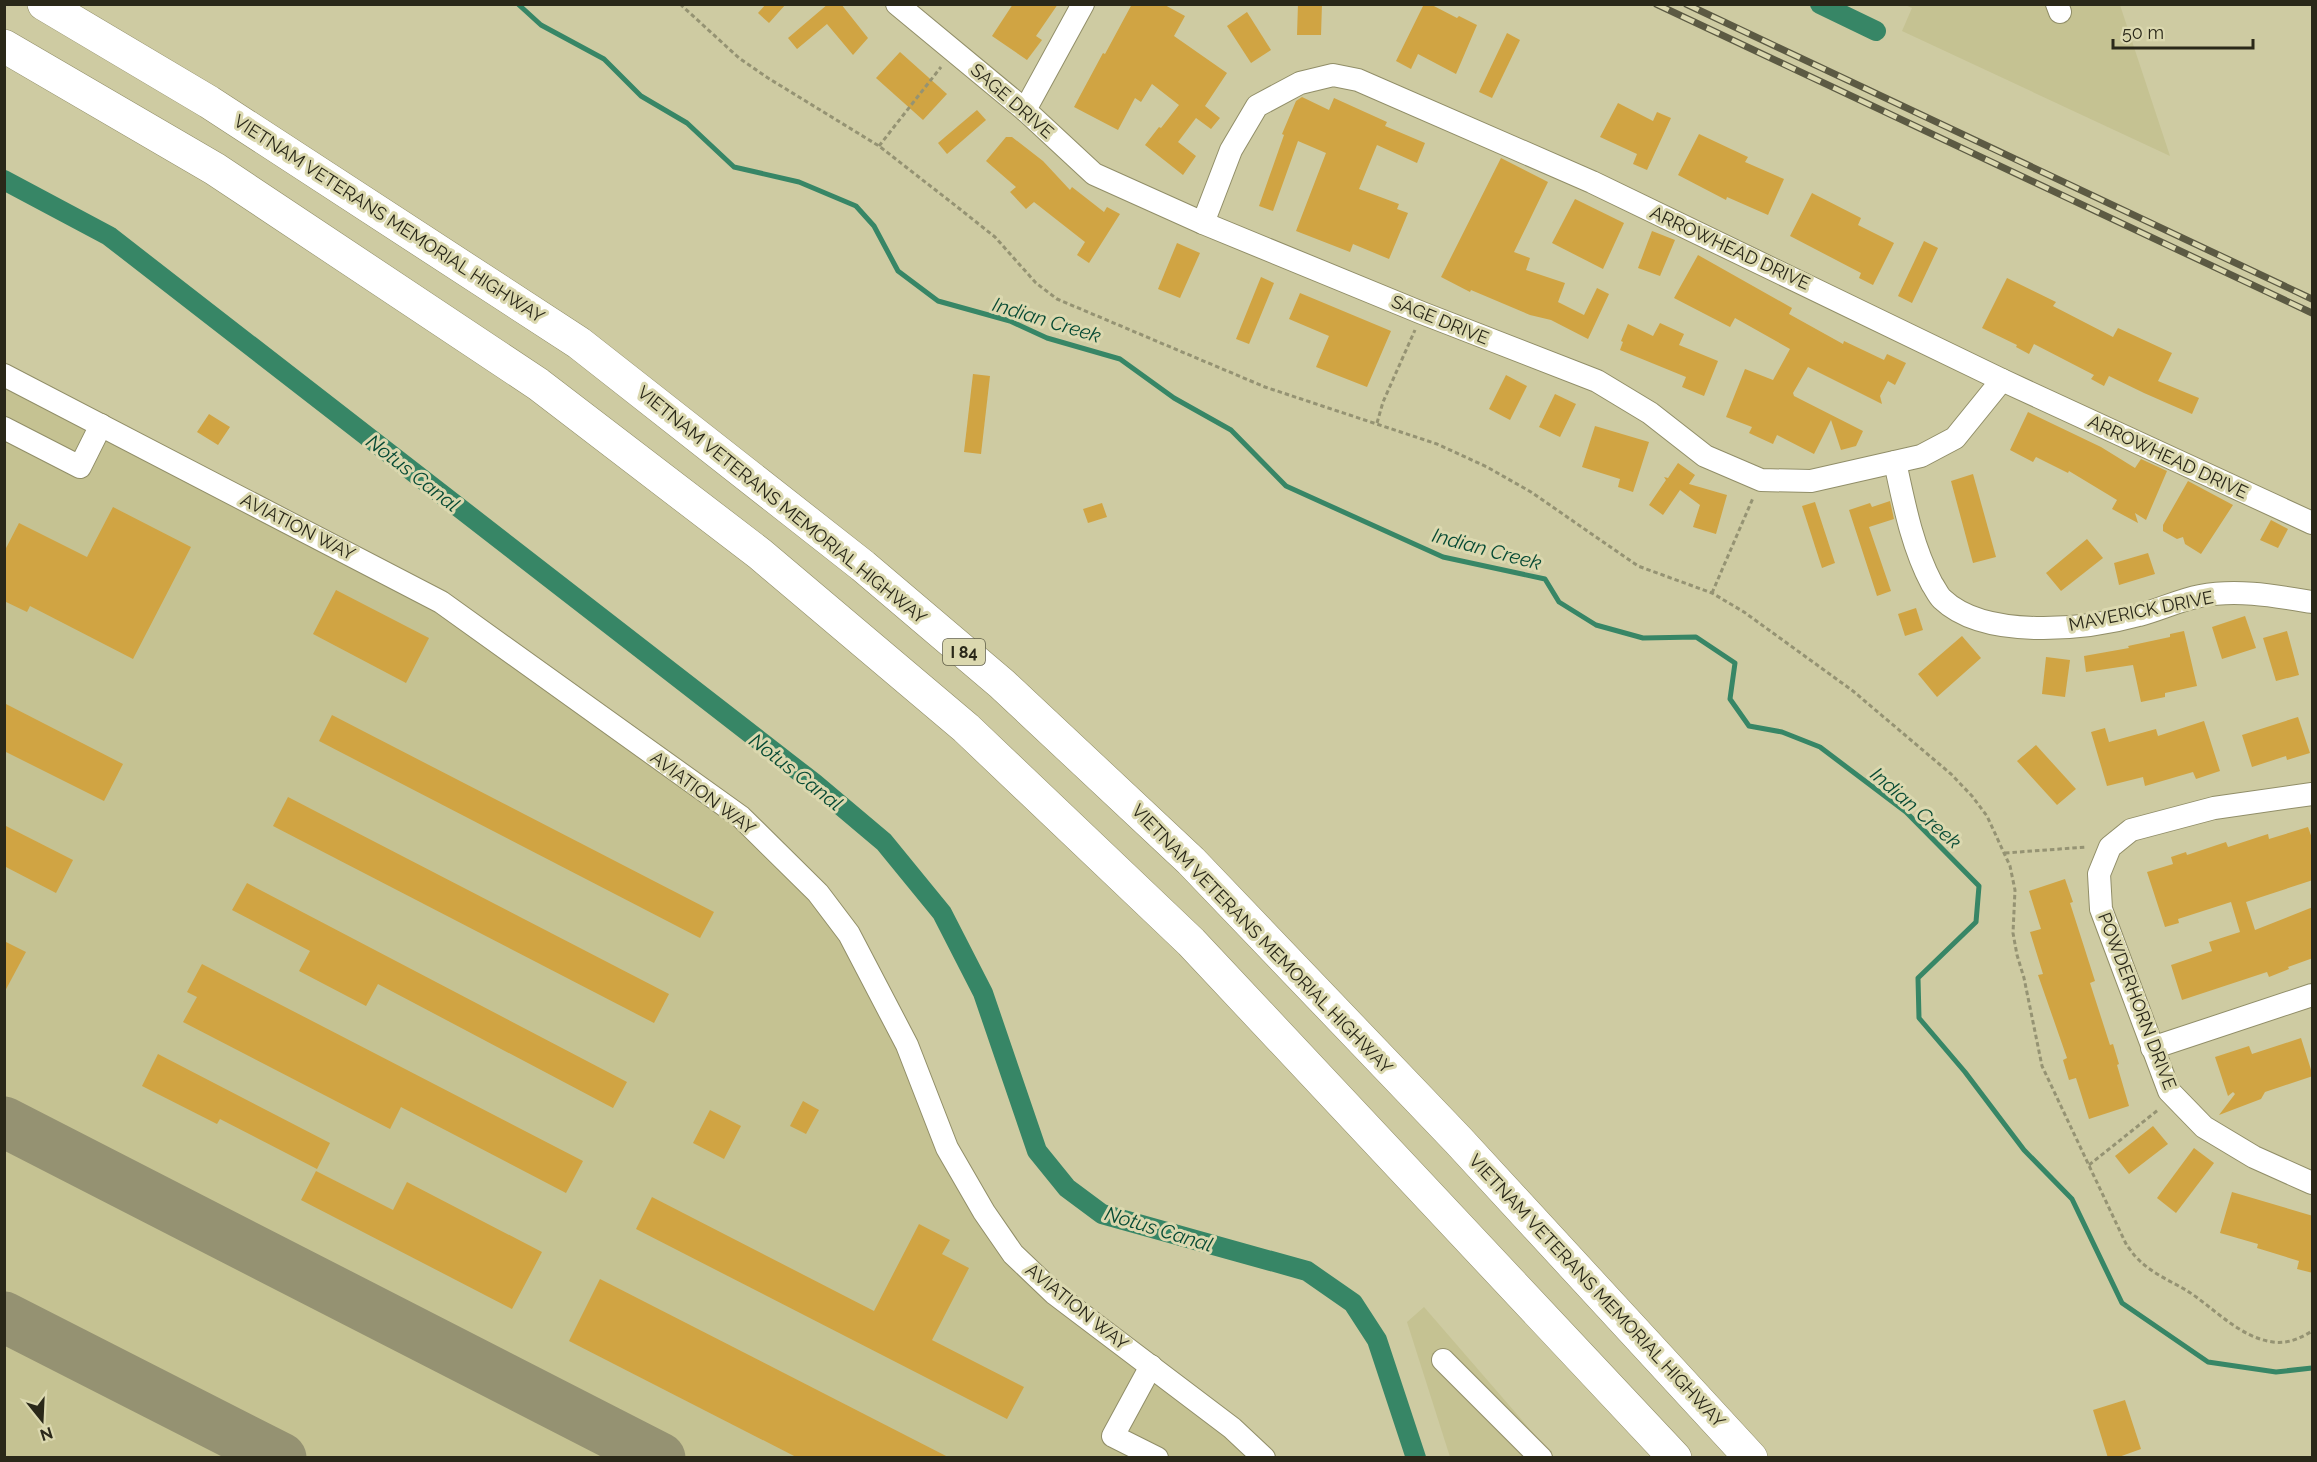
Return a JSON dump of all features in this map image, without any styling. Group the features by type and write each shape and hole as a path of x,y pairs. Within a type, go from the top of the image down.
{"highway":[{"name":"VIETNAM VETERANS MEMORIAL HIGHWAY","path":"44,4 209,102 579,343 863,566 993,676 1191,861 1458,1140 1751,1458"},
{"path":"4,46 215,169 538,384 760,554 841,622 966,728 1191,942 1674,1458"}],"street":[{"name":"SAGE DRIVE","path":"897,4 1025,110 1094,174 1203,223 1422,314 1597,381 1650,413 1706,456 1761,480 1811,481 1921,456 1955,438 2002,380"},
{"path":"1025,110 1083,4"},
{"name":"ARROWHEAD DRIVE","path":"1203,223 1231,150 1257,106 1300,83 1333,75 1358,80 1592,182 2002,380 2313,524"},
{"name":"AVIATION WAY","path":"4,375 441,602 741,817 818,893 849,934 907,1045 947,1148 984,1212 1013,1254 1055,1294 1232,1428 1264,1458"},
{"path":"4,428 80,467 101,425"},
{"name":"MAVERICK DRIVE","path":"1895,462 1909,523 1924,568 1941,598 1973,619 2020,627 2077,627 2137,616 2200,596 2251,592 2313,602"},
{"path":"2110,847 2131,830 2204,810 2272,798 2313,794"},
{"name":"POWDERHORN DRIVE","path":"2110,847 2099,874 2101,909 2169,1091 2204,1127 2254,1157 2313,1183"},
{"path":"2152,1048 2313,995"},
{"path":"1443,1360 1541,1458"},
{"path":"1151,1366 1113,1436 1157,1458"}],"path":[{"path":"680,4 739,58 879,146 994,237 1036,283 1057,299 1265,387 1437,444 1487,467 1531,492 1638,566 1712,593 1744,612 1853,691 1951,774 1987,816 2010,866 2015,890 2013,933 2042,1066 2127,1246 2138,1260 2248,1334 2261,1340 2276,1343 2290,1342 2313,1331"},
{"path":"879,146 953,52"},
{"path":"1377,423 1383,402 1422,314"},
{"path":"1712,593 1761,480"},
{"path":"2005,853 2110,847"},
{"path":"2089,1165 2174,1097"}],"shaded area":[{"path":"1905,5 2120,5 2170,156 1902,31 1912,8"},
{"path":"4,375 441,602 741,817 818,893 907,1045 1013,1254 1261,1457 5,1457"},
{"path":"1424,1307 1554,1457 1450,1457 1407,1322"}],"building":[{"path":"766,4 786,4 769,23 758,13"},
{"path":"828,4 841,4 868,38 853,55 827,24 797,49 788,38"},
{"path":"1013,4 1058,4 1036,36 1042,40 1027,60 992,36"},
{"path":"1132,4 1163,4 1185,16 1174,36 1227,73 1205,106 1220,118 1211,129 1196,118 1178,142 1196,156 1183,175 1145,145 1179,105 1152,84 1141,102 1135,98 1118,130 1074,107"},
{"path":"1298,4 1322,4 1321,35 1297,35"},
{"path":"1424,4 1430,4 1477,25 1456,74 1418,54 1411,69 1396,61"},
{"path":"1247,12 1271,50 1251,63 1227,26"},
{"path":"1507,33 1520,40 1492,98 1479,92"},
{"path":"900,52 947,94 923,120 876,78"},
{"path":"1302,97 1329,110 1334,98 1387,122 1385,126 1425,143 1417,163 1377,145 1359,189 1399,204 1397,209 1408,213 1389,259 1353,244 1350,252 1296,231 1326,153 1298,141 1273,211 1259,206 1284,135 1282,134 1296,101"},
{"path":"1618,103 1653,121 1657,112 1671,118 1647,170 1633,164 1637,154 1600,137"},
{"path":"977,110 986,120 947,154 938,143"},
{"path":"1699,134 1748,157 1745,162 1784,179 1768,215 1727,197 1726,200 1678,175"},
{"path":"1006,137 1012,137 1043,161 1070,190 1072,187 1104,212 1107,207 1120,214 1089,263 1077,255 1085,242 1034,202 1026,209 1010,192 1016,187 986,161"},
{"path":"1501,158 1548,182 1514,252 1530,258 1526,270 1565,283 1558,302 1584,315 1597,288 1609,294 1588,339 1551,320 1530,315 1471,290 1470,292 1441,277"},
{"path":"1812,193 1861,218 1858,225 1894,243 1873,285 1859,278 1861,273 1790,236"},
{"path":"1575,199 1624,223 1603,269 1552,243"},
{"path":"1652,231 1675,240 1660,276 1638,268"},
{"path":"1924,241 1938,248 1912,303 1898,296"},
{"path":"1177,243 1200,253 1180,298 1158,289"},
{"path":"1698,255 1792,308 1789,314 1843,344 1844,341 1884,360 1887,354 1906,363 1895,385 1888,381 1880,396 1882,404 1808,367 1793,393 1794,396 1863,431 1856,446 1841,450 1831,420 1814,454 1777,435 1773,444 1749,433 1752,427 1726,417 1745,369 1773,380 1790,349 1735,318 1730,327 1674,298"},
{"path":"1261,277 1274,283 1249,344 1236,339"},
{"path":"2007,278 2056,302 2053,306 2113,337 2118,328 2172,353 2158,381 2199,398 2192,414 2109,376 2104,386 2091,379 2094,375 2034,344 2029,354 2016,347 2017,345 1982,328"},
{"path":"1300,293 1391,331 1367,387 1316,367 1329,336 1289,319"},
{"path":"1660,323 1684,334 1679,345 1718,361 1704,396 1682,387 1686,377 1620,350 1628,324 1653,336"},
{"path":"973,374 990,376 981,454 964,452"},
{"path":"1506,375 1527,386 1510,420 1489,409"},
{"path":"1555,394 1576,404 1560,437 1539,427"},
{"path":"2028,412 2101,447 2135,468 2141,459 2167,471 2146,520 2135,513 2138,523 2112,509 2117,500 2069,471 2068,473 2036,457 2033,462 2010,450"},
{"path":"209,414 230,427 218,445 197,432"},
{"path":"1595,426 1649,442 1633,492 1618,487 1620,479 1582,467"},
{"path":"1678,463 1695,475 1689,484 1727,495 1716,534 1693,527 1700,505 1680,490 1663,515 1649,505 1666,480 1664,477 1668,478"},
{"path":"1973,474 1996,557 1973,563 1951,481"},
{"path":"2188,481 2233,505 2201,554 2185,544 2183,537 2177,539 2163,531 2163,525"},
{"path":"1890,501 1894,519 1869,527 1891,591 1877,596 1849,510 1870,503 1872,507"},
{"path":"1815,502 1835,563 1822,568 1802,506"},
{"path":"1102,503 1107,517 1088,523 1083,509"},
{"path":"113,507 191,547 133,659 30,606 27,612 4,601 4,552 19,523 87,557"},
{"path":"2271,520 2288,529 2278,548 2260,540"},
{"path":"2087,539 2103,558 2061,591 2046,573"},
{"path":"2148,553 2155,574 2119,585 2114,563"},
{"path":"336,590 429,638 406,683 313,634"},
{"path":"1916,608 1923,630 1905,636 1898,614"},
{"path":"2245,616 2256,648 2222,659 2212,627"},
{"path":"2184,631 2197,686 2165,693 2165,697 2141,702 2133,665 2086,672 2084,656 2129,648 2128,646 2170,637 2170,634"},
{"path":"2287,631 2299,675 2276,681 2263,638"},
{"path":"1962,636 1981,658 1937,697 1918,674"},
{"path":"2046,657 2070,660 2065,697 2042,694"},
{"path":"4,703 123,764 104,801 4,751"},
{"path":"332,715 714,912 700,938 319,741"},
{"path":"2298,717 2310,753 2287,760 2286,756 2252,767 2242,735"},
{"path":"2204,721 2220,771 2196,779 2193,772 2145,786 2143,777 2107,786 2091,732 2105,728 2109,742 2156,729 2158,736"},
{"path":"2036,745 2076,789 2057,805 2017,761"},
{"path":"288,797 669,994 654,1023 273,826"},
{"path":"4,825 73,860 56,893 4,866"},
{"path":"2308,827 2313,841 2313,880 2246,902 2255,930 2313,907 2313,958 2269,977 2267,972 2182,1000 2171,965 2212,951 2209,942 2240,932 2231,902 2178,919 2179,923 2165,927 2147,872 2173,864 2171,857 2186,852 2187,855 2226,842 2228,847 2268,834 2269,839"},
{"path":"2065,879 2073,902 2070,903 2095,981 2090,983 2110,1045 2113,1044 2129,1106 2089,1119 2076,1078 2069,1080 2063,1060 2067,1058 2038,975 2043,974 2030,932 2041,929 2029,891"},
{"path":"247,883 627,1082 613,1108 378,984 366,1006 299,971 310,951 232,910"},
{"path":"4,941 26,952 4,993"},
{"path":"202,964 583,1161 566,1193 401,1107 390,1129 183,1022 197,997 187,992"},
{"path":"2301,1038 2313,1076 2265,1092 2261,1099 2219,1115 2235,1094 2233,1092 2228,1096 2215,1057 2249,1046 2252,1054"},
{"path":"158,1054 330,1143 317,1169 220,1119 217,1124 142,1086"},
{"path":"803,1101 819,1110 806,1134 790,1126"},
{"path":"710,1110 741,1126 724,1159 693,1143"},
{"path":"2153,1126 2168,1144 2129,1174 2115,1156"},
{"path":"2194,1148 2214,1163 2176,1213 2157,1198"},
{"path":"316,1171 393,1210 407,1182 542,1252 512,1309 301,1200"},
{"path":"2232,1192 2313,1216 2313,1273 2297,1269 2299,1261 2257,1248 2258,1244 2220,1233"},
{"path":"652,1197 874,1311 919,1224 950,1240 942,1254 969,1268 932,1340 1024,1387 1007,1419 636,1229"},
{"path":"600,1279 950,1458 798,1458 569,1341"},
{"path":"2125,1400 2141,1449 2116,1458 2108,1458 2093,1410"}],"waterway":[{"name":"Indian Creek","path":"518,4 541,25 604,59 641,96 687,123 734,167 799,182 856,206 874,226 898,271 938,301 1010,321 1047,338 1120,359 1174,398 1231,430 1286,486 1443,557 1545,579 1559,602 1596,625 1643,638 1696,637 1735,663 1730,699 1749,726 1782,732 1820,747 1906,812 1979,886 1976,922 1918,978 1919,1018 1965,1072 2024,1150 2072,1199 2122,1303 2208,1362 2276,1372 2312,1368"},
{"path":"1820,4 1876,31"},
{"name":"Notus Canal","path":"4,180 109,236 814,783 884,842 942,913 983,993 1037,1151 1067,1188 1102,1214 1307,1271 1353,1303 1377,1340 1416,1458"}],"taxiway":[{"path":"4,1122 660,1458"},
{"path":"4,1317 281,1458"}],"railway":[{"path":"1656,4 2312,313"},
{"path":"1686,4 2312,299"}]}
